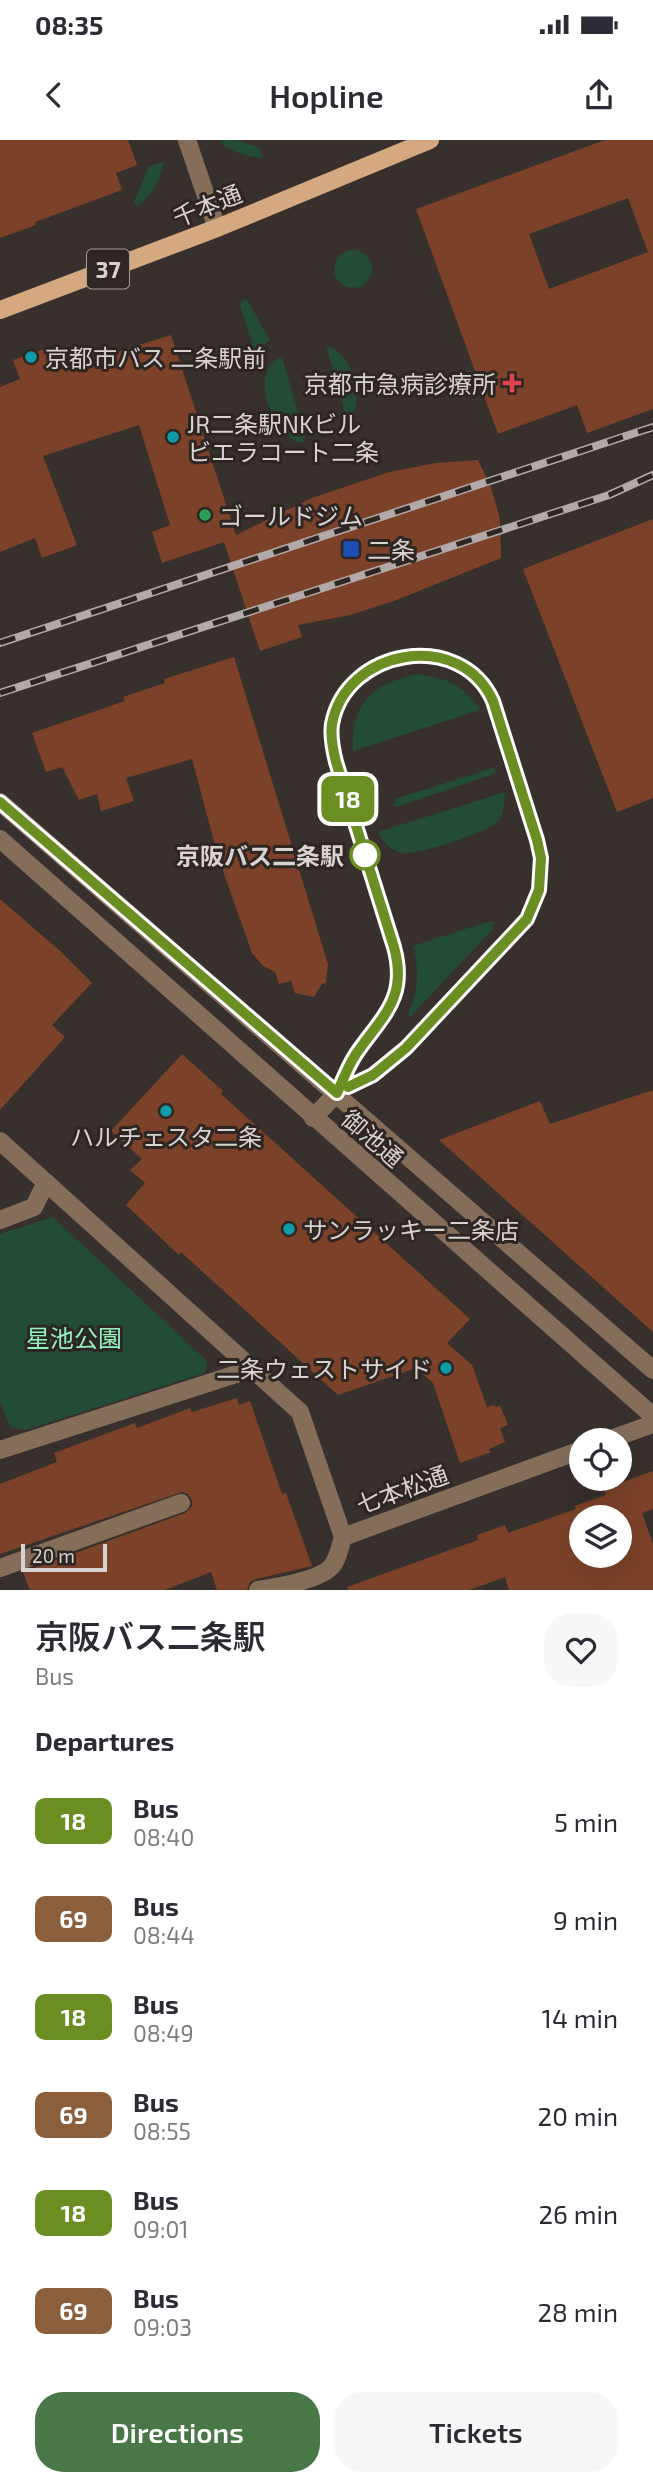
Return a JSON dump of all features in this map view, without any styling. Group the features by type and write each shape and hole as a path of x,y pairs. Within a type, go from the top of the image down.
{"main road":[{"name":"千本通","path":"0,310 217,228 430,140"}],"street":[{"path":"187,140 217,228"},
{"name":"御池通","path":"0,802 653,1370"},
{"name":"御池通","path":"0,839 653,1416"},
{"path":"313,1118 337,1093"},
{"path":"0,1140 300,1412 344,1537"},
{"path":"0,1220 34,1207 46,1182"},
{"path":"1,1446 252,1369"},
{"path":"632,1431 653,1424"},
{"name":"七本松通","path":"258,1590 326,1572 333,1565 344,1537 569,1454"},
{"path":"0,1568 181,1503"}],"green space":[{"path":"237,140 260,148 263,158 229,149 219,142"},
{"path":"164,162 155,187 137,206 134,202 149,166"},
{"path":"353,250 366,256 372,269 366,282 353,288 340,282 334,269 340,256"},
{"path":"243,299 248,301 270,340 257,351 254,350 240,305"},
{"path":"326,345 342,356 352,373 356,403 349,428"},
{"path":"282,357 306,441 299,443 280,427 267,401 266,374 272,364"},
{"path":"417,674 437,678 460,688 480,710 353,751 356,720 367,698 388,684"},
{"path":"493,768 495,773 491,775 394,806 395,799"},
{"path":"505,792 500,819 495,824 454,842 422,851 402,853 388,845 378,832"},
{"path":"494,922 493,929 410,1017 408,1014 417,980 413,946"},
{"name":"星池公園","path":"53,1217 207,1361 205,1373 25,1430 10,1427 0,1401 0,1234"}],"building":[{"path":"0,140 128,140 137,165 116,173 122,190 0,238"},
{"path":"605,140 653,140 653,409 587,433 577,405 498,434 416,209","holes":["628,198 648,252 549,289 529,234"]},
{"path":"171,335 236,535 312,498 389,472 436,463 478,460 491,487 500,519 501,558 394,601 350,615 298,625 302,637 260,651 224,542 162,563 152,532 170,525 139,425 43,456 77,545 42,558 35,538 0,552 0,387 20,379 13,360 47,348 56,371"},
{"path":"653,519 653,798 617,812 523,569"},
{"path":"234,657 328,964 326,983 322,984 314,997 295,993 291,981 279,984 275,972 263,966 252,953 219,860 192,759 126,778 134,801 101,811 97,794 79,800 62,767 46,772 32,733 125,701 123,697 165,683 164,679"},
{"path":"0,899 59,950 92,983 52,1025 65,1037 0,1110"},
{"name":"サンラッキー二条店","path":"182,1054 223,1091 221,1094 470,1319 447,1343 472,1365 487,1407 500,1406 508,1425 500,1428 505,1442 489,1449 491,1452 460,1463 433,1383 416,1368 338,1395 126,1205 145,1183 130,1170 142,1159 111,1131"},
{"path":"653,1090 653,1332 439,1140 540,1101 550,1124"},
{"path":"237,1398 239,1405 250,1401 282,1494 286,1493 312,1566 256,1579 250,1582 247,1590 217,1590 211,1572 165,1590 30,1590 23,1572 185,1513 192,1506 192,1500 188,1494 182,1492 0,1554 0,1484 57,1462 54,1453 135,1423 137,1428 190,1408 192,1412"},
{"path":"653,1471 653,1509 642,1513 653,1544 653,1590 509,1590 505,1577 469,1590 348,1590 347,1587 478,1540 477,1535 505,1525 508,1533 569,1511 569,1568 632,1568 632,1505 578,1505 606,1495 605,1491 632,1491 632,1479"}],"railway":[{"path":"0,643 653,427"},
{"path":"0,693 609,495 653,475"}],"bus line":[{"name":"18","path":"0,802 337,1093 355,1055 388,1012 396,997 398,972 394,947 336,762 332,724 341,701 356,680 373,667 393,659 415,655 437,656 468,670 487,688 493,701 537,840 541,858 539,890 527,919 406,1048 373,1075 348,1087"}],"place":[{"name":"京都市バス 二条駅前","path":"31,357"},
{"name":"京都市急病診療所","path":"512,383"},
{"name":"JR二条駅NKビル ビエラコート二条","path":"173,437"},
{"name":"ゴールドジム","path":"205,515"},
{"name":"二条","path":"351,549"},
{"name":"京阪バス二条駅","path":"365,855"},
{"name":"ハルチェスタ二条","path":"166,1111"},
{"name":"サンラッキー二条店","path":"289,1229"},
{"name":"二条ウェストサイド","path":"446,1368"}]}
